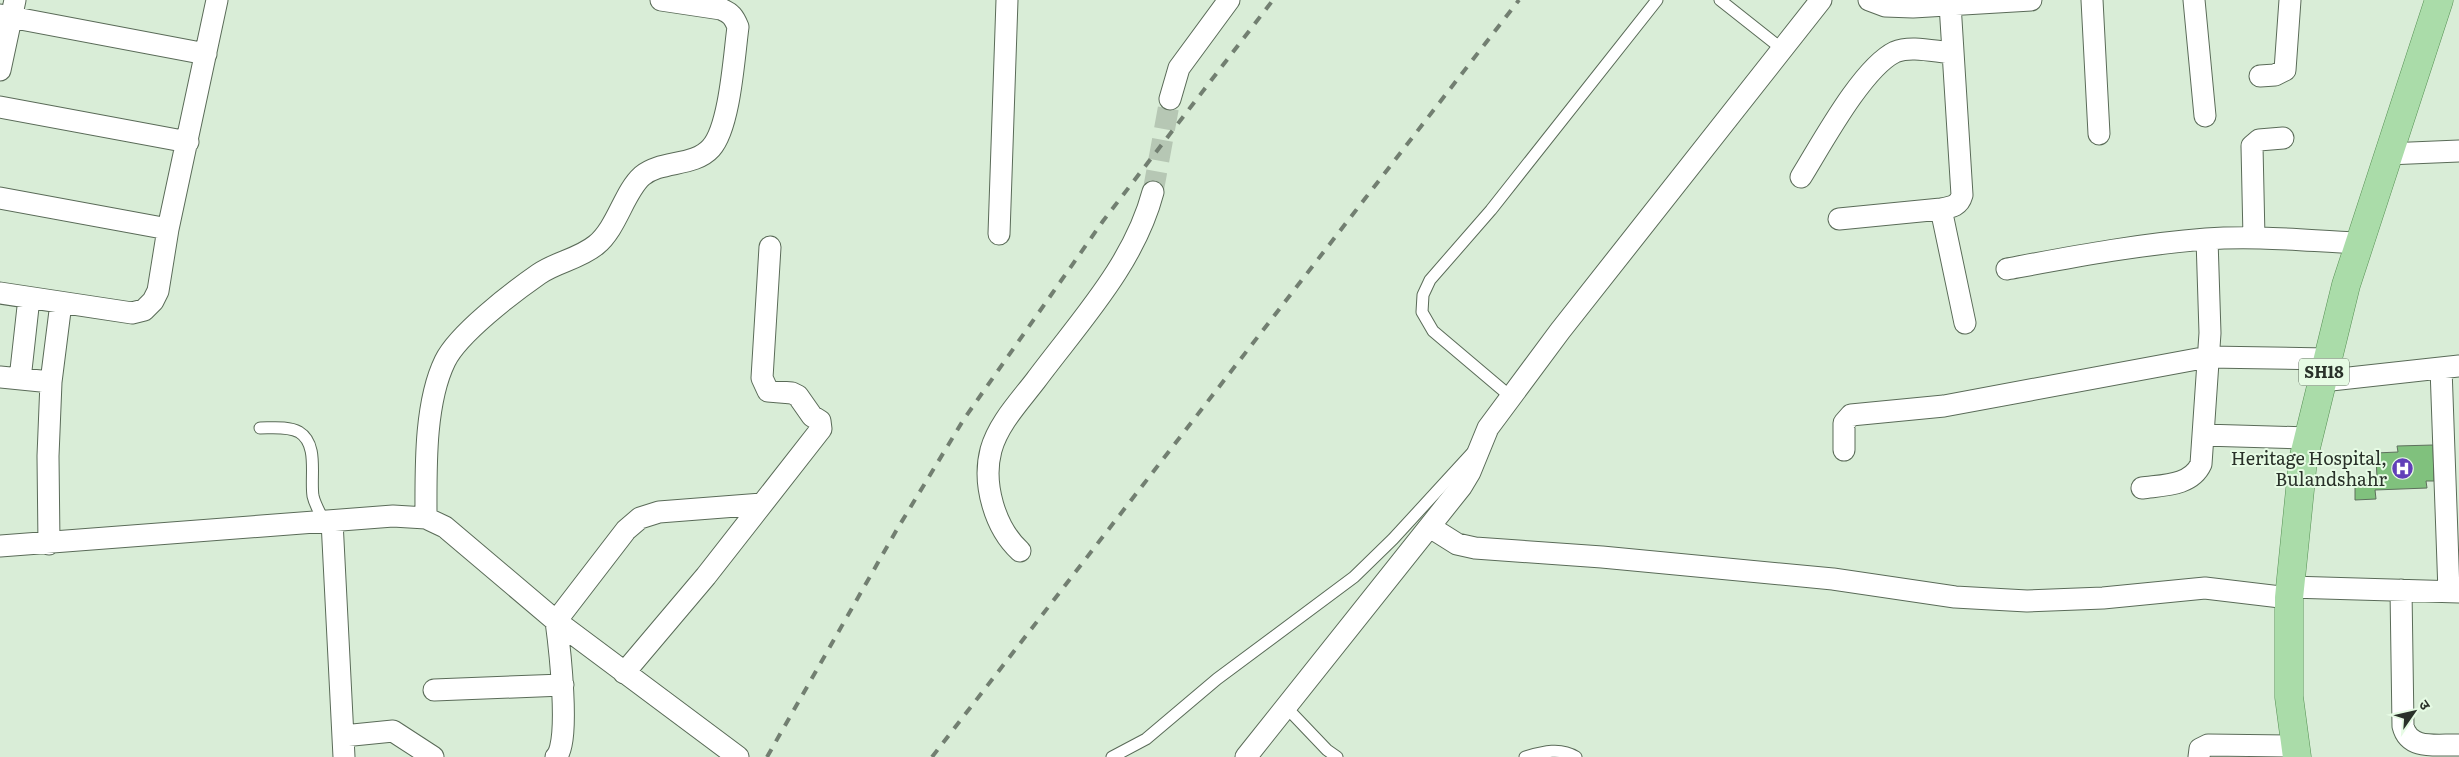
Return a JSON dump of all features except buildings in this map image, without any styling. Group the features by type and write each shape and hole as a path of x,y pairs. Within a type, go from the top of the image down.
{"main road":[{"name":"SH18","path":"2296,752 2289,697 2290,592 2303,460 2346,285 2387,154 2439,0"}],"street":[{"path":"0,293 132,313 144,310 153,301 158,291 168,229 217,0"},
{"path":"426,518 425,461 430,419 445,360 459,342 484,318 540,273 595,246 607,234 641,177 652,170 694,158 711,149 720,134 726,108 738,27 729,12 721,9 661,0"},
{"path":"999,234 1007,0"},
{"path":"1170,99 1179,68 1229,0"},
{"path":"1246,757 1430,527 1470,472 1488,428 1560,331 1821,0"},
{"path":"1869,0 1894,6 2031,0"},
{"path":"2092,0 2100,134"},
{"path":"2194,0 2205,116"},
{"path":"2260,76 2275,75 2285,70 2290,0"},
{"path":"1838,219 1941,209 1954,206 1960,202 1962,195 1950,4"},
{"path":"0,70 9,11 206,54"},
{"path":"1801,178 1849,101 1884,60 1896,52 1910,50 1953,53"},
{"path":"0,108 188,142"},
{"path":"2254,238 2252,146 2258,140 2283,138"},
{"path":"2387,154 2459,151"},
{"path":"1020,551 1009,541 1000,528 992,497 989,471 991,450 1000,430 1013,409 1118,271 1147,215 1153,192"},
{"path":"0,198 168,229"},
{"path":"1941,209 1965,322"},
{"path":"2007,270 2070,258 2207,239 2254,238 2359,243"},
{"path":"2142,488 2190,480 2197,473 2201,464 2208,357 2207,239"},
{"path":"624,673 706,576 821,429 822,424 808,412 798,396 786,392 768,391 763,385 770,247"},
{"path":"29,298 10,378 51,382"},
{"path":"49,544 48,456 51,382 61,303"},
{"path":"1430,527 1457,544 1476,548 1602,557 1833,579 1955,597 2027,602 2103,598 2205,588 2290,592 2401,590 2454,592 2450,367 2325,370 2208,357 1952,404 1851,415 1844,423 1844,450"},
{"path":"2203,435 2308,438"},
{"path":"556,757 561,746 563,685 556,620 626,530 640,518 659,512 762,504"},
{"path":"0,546 49,544 392,516 426,518 445,527 556,620 738,757"},
{"path":"328,521 344,757"},
{"path":"2401,590 2403,726 2405,735 2410,741 2419,744 2459,745"},
{"path":"434,690 563,685"},
{"path":"343,736 393,731 433,757"},
{"path":"2200,757 2200,749 2208,744 2296,752"}],"lane":[{"path":"1511,397 1433,331 1422,312 1423,295 1430,280 1491,210 1657,0"},
{"path":"1720,0 1782,49"},
{"path":"260,428 290,429 300,433 308,441 311,455 313,497 328,521"},
{"path":"1112,757 1146,739 1217,679 1354,577 1393,539 1481,442"},
{"path":"1285,706 1327,750 1337,757"},
{"path":"1525,757 1545,751 1567,752 1576,757"}],"tunnel":[{"path":"1153,192 1170,99"}],"railway":[{"path":"767,757 896,531 964,419 1103,221 1273,0"},
{"path":"932,757 1519,0"}],"place":[{"name":"Heritage Hospital, Bulandshahr","path":"2403,469"}]}
